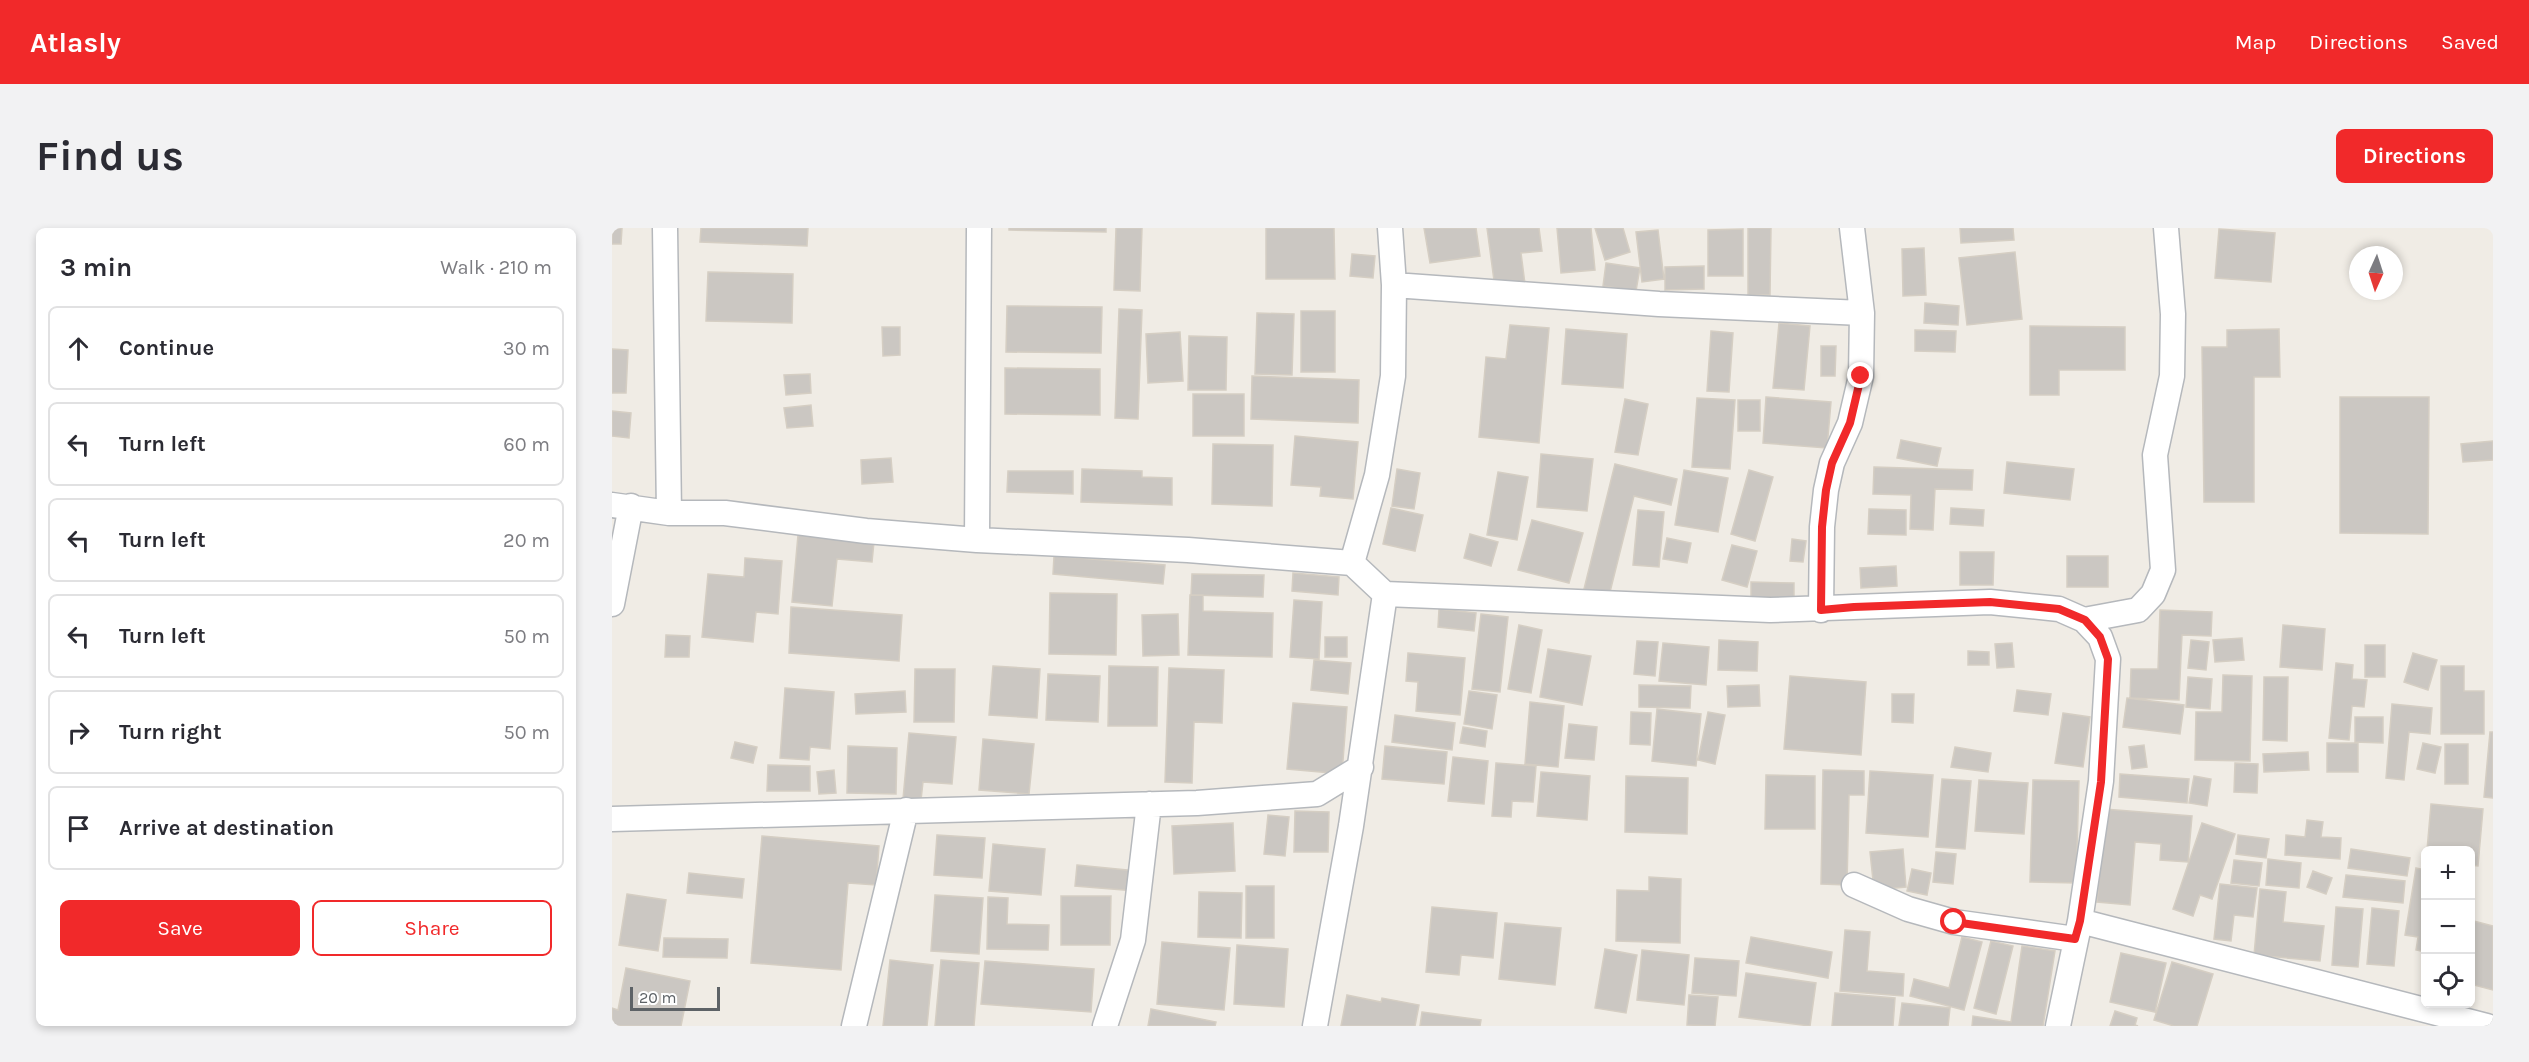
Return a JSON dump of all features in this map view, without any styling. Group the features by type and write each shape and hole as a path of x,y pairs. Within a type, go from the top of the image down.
{"street":[{"path":"665,228 669,513"},
{"path":"977,540 979,228"},
{"path":"1352,563 1377,475 1393,376 1395,285 1390,228"},
{"path":"1821,610 1822,527 1826,490 1832,463 1850,423 1861,376 1862,313 1852,228"},
{"path":"2085,620 2138,610 2153,594 2163,570 2155,455 2172,376 2173,314 2166,228"},
{"path":"1395,285 1659,304 1862,313"},
{"path":"612,604 621,506 669,513 725,513 866,531 977,540 1188,550 1352,563 1385,594 1770,610 1821,610 1990,602 2059,609 2085,620 2100,637 2108,659 2101,782 2078,930 2058,1026"},
{"path":"1315,1026 1361,767 1385,594"},
{"path":"612,819 1197,803 1317,794 1361,767"},
{"path":"1317,794 1331,802 1351,826"},
{"path":"1105,1026 1133,940 1149,804"},
{"path":"854,1026 906,810"},
{"path":"1854,885 1908,909 1954,922 2078,930 2487,1026"}],"building":[{"path":"612,228 622,228 621,244 612,244"},
{"path":"701,228 808,228 807,246 700,242"},
{"path":"1009,228 1106,228 1106,232 1009,230"},
{"path":"1116,228 1142,228 1140,291 1114,290"},
{"path":"1266,228 1334,228 1335,279 1266,279"},
{"path":"1424,228 1476,228 1480,256 1430,263"},
{"path":"1487,228 1539,228 1542,251 1521,253 1525,284 1495,288"},
{"path":"1557,228 1591,228 1595,270 1561,273"},
{"path":"1595,228 1623,228 1630,252 1605,260"},
{"path":"1748,228 1771,228 1770,295 1748,295"},
{"path":"1960,228 2013,228 2014,240 1961,243"},
{"path":"1743,229 1743,276 1708,276 1708,230"},
{"path":"2219,229 2275,233 2271,282 2215,278"},
{"path":"1658,230 1664,279 1642,282 1636,232"},
{"path":"1924,248 1926,295 1903,296 1902,249"},
{"path":"2015,252 2022,319 1967,325 1959,258"},
{"path":"1352,254 1375,256 1373,278 1350,276"},
{"path":"1606,263 1640,268 1636,291 1603,286"},
{"path":"1704,266 1704,289 1665,290 1665,267"},
{"path":"708,272 793,274 792,323 706,321"},
{"path":"1925,303 1959,306 1958,325 1924,323"},
{"path":"1007,306 1102,307 1101,353 1006,352"},
{"path":"1119,309 1142,310 1138,419 1115,418"},
{"path":"1301,311 1335,311 1335,372 1301,372"},
{"path":"1257,313 1294,314 1292,375 1255,374"},
{"path":"1779,323 1810,326 1804,390 1773,388"},
{"path":"1510,325 1549,328 1539,443 1479,437 1486,357 1506,359"},
{"path":"2030,326 2125,327 2125,370 2059,370 2059,395 2030,395"},
{"path":"882,327 900,327 900,355 883,356"},
{"path":"1566,329 1627,334 1623,388 1562,384"},
{"path":"2279,329 2280,377 2254,377 2254,502 2204,502 2202,347 2227,347 2227,330"},
{"path":"1915,330 1956,331 1955,352 1915,351"},
{"path":"1711,331 1733,333 1729,392 1707,391"},
{"path":"1180,332 1183,381 1148,383 1146,334"},
{"path":"1189,336 1227,337 1226,390 1188,390"},
{"path":"1821,346 1836,346 1835,376 1821,376"},
{"path":"612,349 628,350 626,393 612,393"},
{"path":"1005,368 1100,369 1100,415 1005,414"},
{"path":"810,374 811,393 786,395 784,375"},
{"path":"1252,376 1359,380 1358,423 1251,419"},
{"path":"1193,394 1244,394 1244,436 1193,436"},
{"path":"1766,397 1831,402 1827,448 1763,443"},
{"path":"2340,397 2429,397 2428,534 2340,533"},
{"path":"1697,398 1735,400 1730,469 1692,467"},
{"path":"1625,399 1648,404 1638,455 1615,452"},
{"path":"1738,400 1760,400 1760,431 1738,431"},
{"path":"811,405 813,426 787,428 784,408"},
{"path":"612,411 631,413 629,438 612,436"},
{"path":"1295,436 1358,442 1353,499 1320,496 1321,487 1291,485"},
{"path":"1901,440 1941,448 1937,466 1897,458"},
{"path":"2493,441 2493,460 2463,462 2461,444"},
{"path":"1213,444 1273,445 1272,506 1212,504"},
{"path":"1541,454 1593,459 1587,511 1537,507"},
{"path":"891,458 893,482 862,484 861,460"},
{"path":"2007,462 2074,469 2070,500 2004,493"},
{"path":"1615,464 1677,479 1671,505 1634,496 1609,596 1584,589"},
{"path":"1874,467 1973,470 1972,490 1935,489 1933,530 1910,529 1911,495 1873,494"},
{"path":"1082,469 1142,471 1142,477 1172,478 1172,505 1081,502"},
{"path":"1397,469 1420,473 1414,509 1392,506"},
{"path":"1684,470 1728,478 1718,532 1675,525"},
{"path":"1749,470 1773,477 1755,541 1731,534"},
{"path":"1008,471 1073,471 1073,494 1007,492"},
{"path":"1498,472 1528,477 1517,540 1487,535"},
{"path":"1391,508 1423,515 1415,551 1383,544"},
{"path":"1951,508 1984,510 1983,526 1950,524"},
{"path":"1869,509 1906,510 1906,535 1868,534"},
{"path":"1638,510 1664,512 1659,567 1633,565"},
{"path":"1532,520 1583,533 1569,583 1518,570"},
{"path":"1470,534 1498,542 1491,566 1464,558"},
{"path":"798,535 874,542 872,562 837,559 832,606 792,602"},
{"path":"1667,538 1691,543 1687,563 1663,559"},
{"path":"1792,539 1806,541 1803,562 1790,561"},
{"path":"1732,545 1757,551 1747,587 1722,580"},
{"path":"1960,552 1994,552 1993,585 1960,585"},
{"path":"1054,556 1165,565 1163,584 1053,574"},
{"path":"2067,556 2108,556 2108,587 2067,587"},
{"path":"745,558 782,561 778,614 756,612 753,642 702,637 708,574 744,577"},
{"path":"1896,566 1897,586 1861,588 1860,568"},
{"path":"1293,573 1339,577 1338,595 1292,591"},
{"path":"1192,574 1264,575 1263,597 1191,595"},
{"path":"1751,582 1794,583 1794,607 1751,607"},
{"path":"1050,593 1117,594 1116,655 1049,654"},
{"path":"1190,595 1203,595 1203,611 1273,613 1272,657 1188,655"},
{"path":"1294,600 1322,602 1319,659 1290,657"},
{"path":"791,607 902,615 899,661 789,653"},
{"path":"1439,609 1476,613 1474,631 1438,627"},
{"path":"2160,610 2212,612 2211,636 2182,635 2179,700 2130,698 2131,669 2158,669"},
{"path":"1178,614 1179,655 1143,656 1142,615"},
{"path":"1481,614 1508,617 1500,692 1472,689"},
{"path":"1519,625 1542,630 1531,693 1508,689"},
{"path":"2283,625 2325,629 2322,670 2280,667"},
{"path":"666,635 690,636 689,657 665,657"},
{"path":"1325,637 1347,637 1347,657 1325,657"},
{"path":"2242,638 2244,660 2215,662 2213,640"},
{"path":"1719,640 1758,642 1757,671 1718,670"},
{"path":"2191,640 2209,642 2206,670 2188,668"},
{"path":"1637,641 1658,642 1655,676 1634,674"},
{"path":"1663,643 1709,647 1706,685 1659,681"},
{"path":"2012,643 2014,667 1997,668 1995,644"},
{"path":"2365,645 2385,645 2385,677 2365,677"},
{"path":"1548,649 1591,656 1582,705 1540,697"},
{"path":"1968,651 1989,652 1989,665 1968,665"},
{"path":"1408,653 1465,658 1460,715 1416,711 1418,682 1406,681"},
{"path":"2413,653 2437,660 2428,690 2404,682"},
{"path":"1314,660 1351,663 1348,694 1311,690"},
{"path":"2336,663 2353,665 2352,679 2367,680 2364,707 2352,706 2349,740 2329,738"},
{"path":"993,666 1040,669 1037,718 989,715"},
{"path":"1109,666 1158,667 1157,726 1108,726"},
{"path":"2441,666 2464,666 2464,691 2484,691 2484,734 2441,734"},
{"path":"1169,668 1224,670 1222,723 1194,722 1192,783 1165,782"},
{"path":"915,669 955,669 954,722 914,722"},
{"path":"1048,674 1100,676 1098,722 1046,720"},
{"path":"2223,675 2252,676 2250,761 2195,760 2196,712 2222,712"},
{"path":"1790,676 1866,682 1861,755 1784,749"},
{"path":"2188,677 2212,679 2210,709 2186,707"},
{"path":"2264,677 2288,677 2287,741 2263,740"},
{"path":"1639,685 1691,686 1690,708 1639,707"},
{"path":"1759,685 1760,706 1728,707 1727,686"},
{"path":"785,688 834,692 830,749 810,747 809,760 780,758"},
{"path":"2017,690 2051,694 2048,715 2014,711"},
{"path":"905,691 906,712 856,714 855,694"},
{"path":"1469,691 1497,695 1492,729 1464,724"},
{"path":"1892,694 1914,694 1913,723 1892,722"},
{"path":"2127,698 2184,705 2180,734 2123,727"},
{"path":"1530,702 1564,706 1558,767 1525,764"},
{"path":"1293,703 1347,707 1342,774 1287,769"},
{"path":"2392,704 2432,708 2430,734 2409,732 2404,780 2386,778"},
{"path":"1657,709 1701,714 1696,766 1652,761"},
{"path":"1631,712 1651,713 1650,745 1630,744"},
{"path":"1708,712 1725,715 1715,764 1698,760"},
{"path":"2063,713 2090,717 2083,767 2055,763"},
{"path":"1395,715 1455,723 1452,750 1392,742"},
{"path":"2355,717 2383,717 2383,743 2355,742"},
{"path":"1569,724 1597,727 1594,760 1565,758"},
{"path":"1463,727 1487,731 1485,747 1460,743"},
{"path":"2490,732 2493,732 2493,798 2484,797"},
{"path":"909,733 956,737 952,784 923,782 921,800 903,799"},
{"path":"983,739 1034,744 1029,794 979,790"},
{"path":"735,742 757,747 753,763 731,758"},
{"path":"2327,743 2358,743 2358,772 2327,772"},
{"path":"2423,743 2441,747 2435,773 2417,769"},
{"path":"2445,744 2468,744 2468,784 2445,784"},
{"path":"2144,745 2147,767 2132,769 2129,747"},
{"path":"848,746 897,748 896,794 847,793"},
{"path":"1385,746 1447,752 1444,784 1382,779"},
{"path":"1955,747 1991,753 1988,772 1951,767"},
{"path":"2308,752 2309,770 2264,772 2263,754"},
{"path":"1453,757 1488,761 1484,804 1448,801"},
{"path":"1496,763 1536,766 1533,802 1512,801 1511,817 1492,816"},
{"path":"2235,763 2258,764 2257,793 2234,792"},
{"path":"768,765 810,766 810,791 767,791"},
{"path":"834,770 836,793 819,794 817,772"},
{"path":"1823,770 1864,771 1864,795 1849,795 1847,885 1821,884"},
{"path":"1870,771 1933,775 1928,837 1866,833"},
{"path":"1541,772 1590,776 1587,820 1537,816"},
{"path":"2120,774 2189,779 2187,803 2119,797"},
{"path":"1766,775 1815,776 1815,829 1765,829"},
{"path":"1626,776 1688,778 1687,834 1625,832"},
{"path":"2194,776 2211,779 2207,806 2189,803"},
{"path":"1942,779 1971,781 1965,849 1936,847"},
{"path":"1979,780 2028,783 2024,834 1975,831"},
{"path":"2033,780 2079,781 2076,883 2030,882"},
{"path":"2431,804 2483,809 2478,866 2475,866 2475,846 2427,846"},
{"path":"2104,809 2192,816 2188,862 2160,860 2161,844 2135,842 2130,905 2097,902"},
{"path":"1295,811 1329,812 1328,852 1294,852"},
{"path":"1268,815 1289,817 1285,856 1264,854"},
{"path":"2307,820 2323,822 2321,837 2341,838 2340,859 2285,855 2286,835 2305,837"},
{"path":"1233,823 1235,871 1174,874 1172,826"},
{"path":"2202,823 2235,834 2212,899 2200,895 2193,916 2173,909"},
{"path":"937,835 985,838 982,878 934,875"},
{"path":"2238,835 2269,839 2266,858 2236,854"},
{"path":"762,836 879,846 876,885 848,883 841,970 751,963"},
{"path":"993,844 1045,849 1041,895 989,891"},
{"path":"1903,849 1906,887 1874,890 1870,852"},
{"path":"2351,849 2410,858 2407,876 2348,868"},
{"path":"1936,852 1956,854 1953,884 1933,882"},
{"path":"2268,859 2301,863 2299,888 2266,885"},
{"path":"2234,860 2262,863 2259,886 2231,883"},
{"path":"1077,865 1137,871 1135,891 1075,886"},
{"path":"2416,868 2421,869 2421,951 2416,950 2418,937 2405,935"},
{"path":"1912,869 1931,873 1927,895 1907,891"},
{"path":"2313,871 2332,878 2326,894 2307,887"},
{"path":"689,873 744,879 742,898 687,893"},
{"path":"2346,875 2405,881 2403,903 2343,897"},
{"path":"1649,877 1681,879 1680,943 1616,941 1617,890 1649,891"},
{"path":"2220,884 2257,888 2253,917 2234,915 2231,941 2214,939"},
{"path":"1246,886 1274,886 1274,938 1246,938"},
{"path":"2260,889 2286,892 2283,922 2324,926 2320,961 2254,955"},
{"path":"1199,892 1242,893 1241,938 1198,937"},
{"path":"627,894 666,900 658,951 619,945"},
{"path":"935,895 983,898 979,954 931,951"},
{"path":"1061,896 1111,896 1110,945 1061,945"},
{"path":"988,897 1008,898 1007,924 1049,925 1048,950 987,949"},
{"path":"1432,907 1497,913 1493,958 1461,955 1459,975 1426,972"},
{"path":"2336,907 2363,909 2358,967 2332,965"},
{"path":"2372,908 2399,911 2394,966 2367,964"},
{"path":"2475,921 2493,926 2493,990 2475,985"},
{"path":"1505,923 1561,928 1555,985 1499,979"},
{"path":"1845,930 1870,932 1867,971 1904,974 1903,996 1840,991"},
{"path":"1751,937 1832,952 1828,978 1746,963"},
{"path":"1962,937 1982,942 1964,1010 1910,996 1914,979 1949,988"},
{"path":"664,938 728,939 727,958 663,957"},
{"path":"1991,941 2013,946 1996,1014 1974,1008"},
{"path":"1162,942 1230,948 1224,1010 1157,1004"},
{"path":"1237,945 1288,949 1284,1007 1234,1004"},
{"path":"2022,946 2055,951 2043,1026 1972,1026 1973,1016 2011,1022"},
{"path":"1605,949 1637,955 1626,1013 1595,1008"},
{"path":"1642,950 1689,955 1684,1005 1637,1000"},
{"path":"2121,953 2166,963 2155,1012 2110,1002"},
{"path":"1695,958 1739,961 1736,996 1692,993"},
{"path":"890,960 933,965 927,1026 883,1026"},
{"path":"941,960 979,963 974,1026 935,1026"},
{"path":"985,961 1094,969 1091,1012 981,1004"},
{"path":"2172,962 2213,974 2197,1026 2174,1026 2154,1020"},
{"path":"626,968 690,981 681,1026 612,1026 612,1008 618,1010"},
{"path":"1746,973 1816,983 1810,1026 1739,1017"},
{"path":"1835,993 1895,998 1893,1026 1832,1026"},
{"path":"1347,995 1381,1002 1382,998 1419,1005 1415,1026 1341,1026"},
{"path":"1689,995 1718,997 1715,1026 1687,1025"},
{"path":"1902,1003 1950,1008 1948,1026 1899,1026"},
{"path":"1151,1009 1216,1022 1215,1026 1148,1026"},
{"path":"2115,1011 2137,1018 2135,1025 2138,1026 2110,1026"},
{"path":"1422,1012 1481,1020 1480,1026 1420,1026"}],"route":[{"path":"1861,376 1850,423 1832,463 1826,490 1822,527 1821,610 1990,602 2059,609 2085,620 2100,637 2108,659 2101,782 2080,921 2075,939 1954,922"}]}
